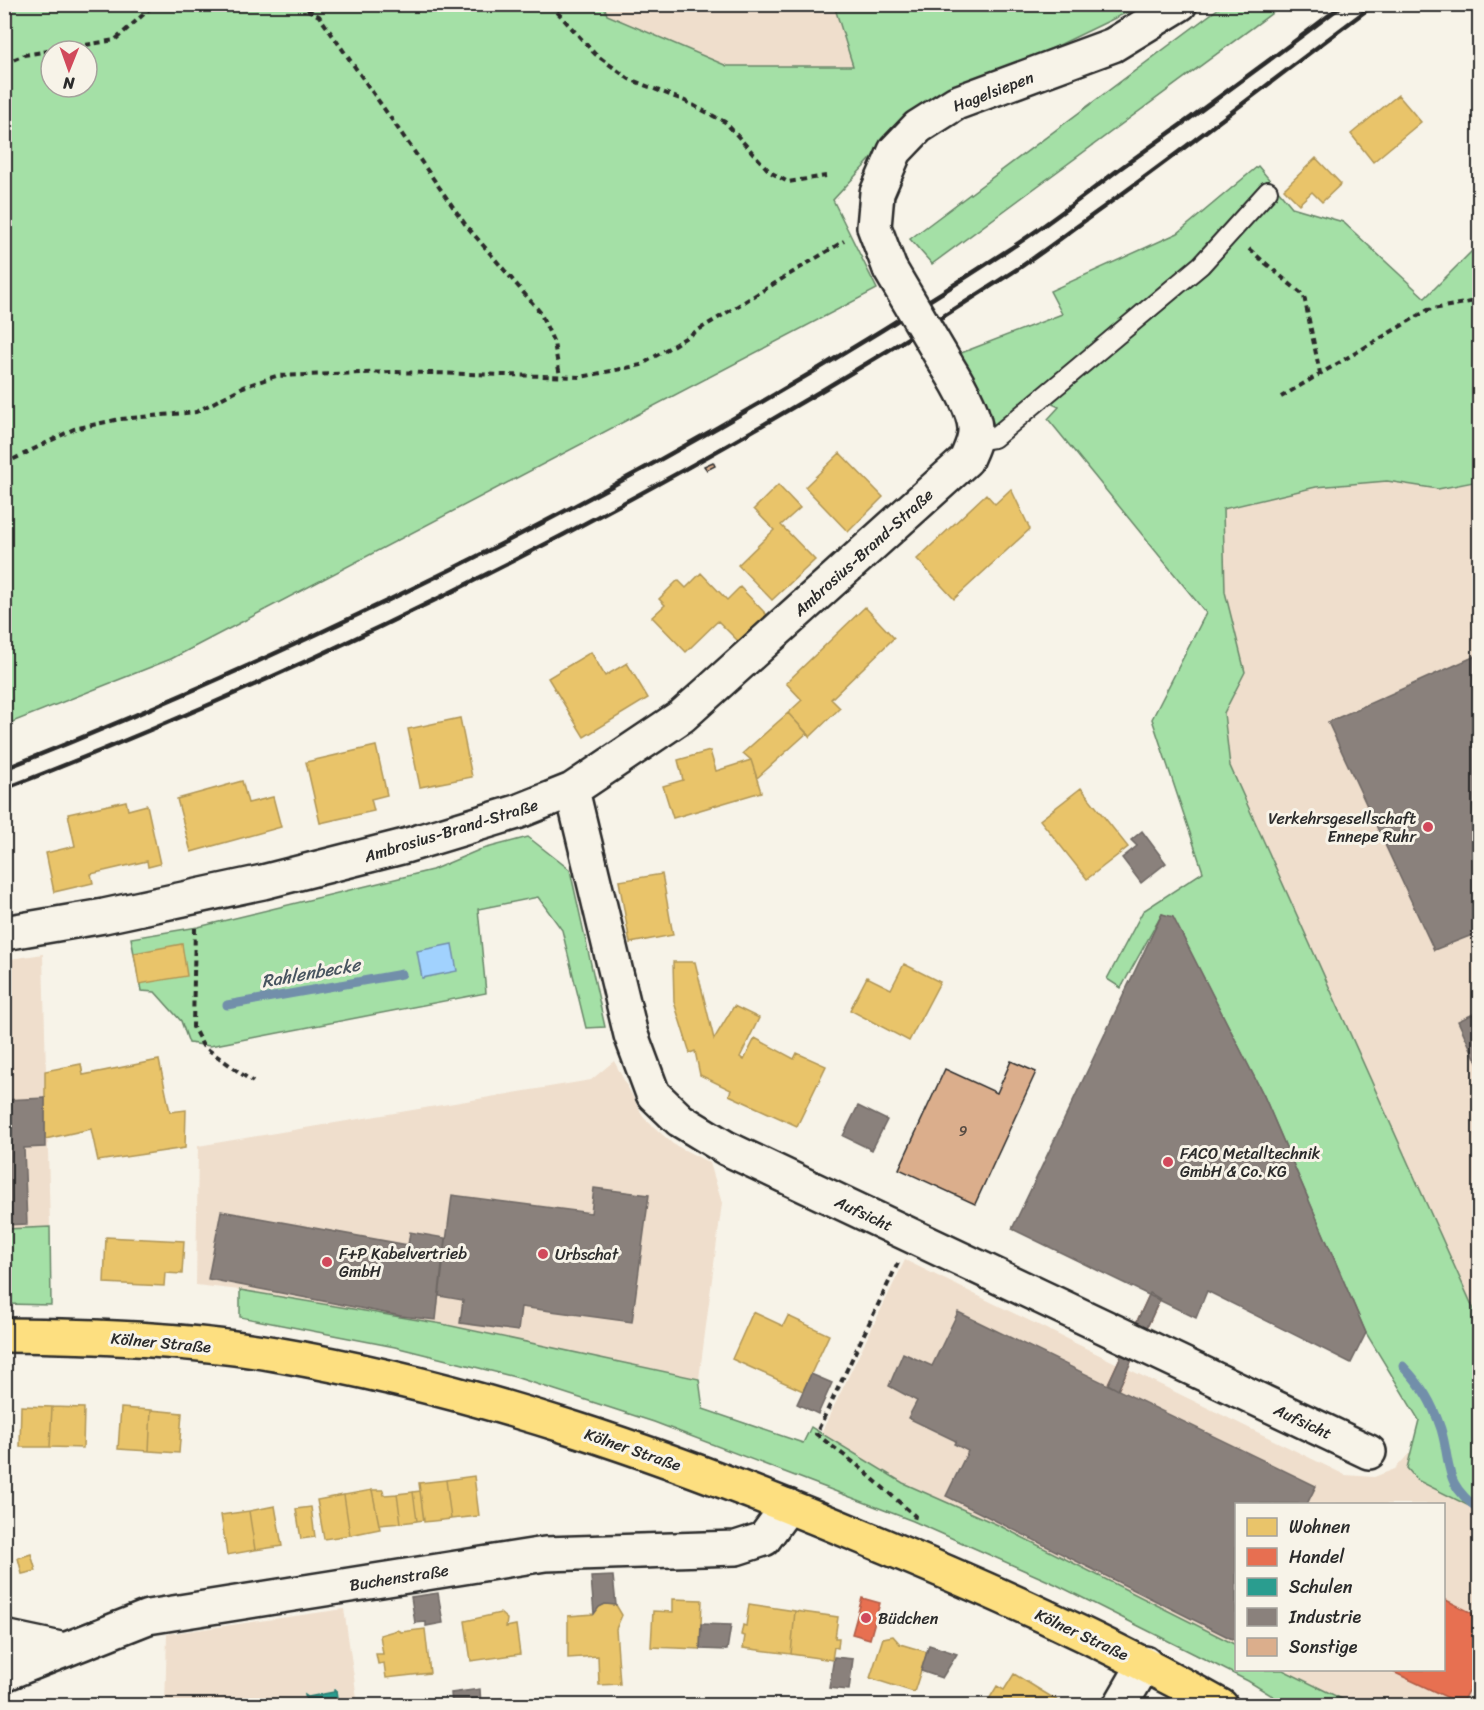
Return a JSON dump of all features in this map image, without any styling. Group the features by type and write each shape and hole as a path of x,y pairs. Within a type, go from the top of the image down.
{"main road":[{"name":"Kölner Straße","path":"4,1335 107,1337 197,1344 272,1354 357,1370 460,1394 561,1425 788,1506 990,1591 1145,1663 1221,1706"}],"street":[{"name":"Hagelsiepen","path":"974,441 975,426 959,385 890,269 874,227 879,185 895,151 918,127 956,103 1113,45 1180,4"},
{"name":"Ambrosius-Brand-Straße","path":"4,933 186,899 405,846 517,812 572,790 682,716 966,460 974,441"},
{"name":"Aufsicht","path":"572,790 631,1035 653,1094 680,1120 726,1148 1369,1452"},
{"name":"Buchenstraße","path":"4,1674 148,1617 545,1554 736,1548 764,1539 788,1506"},
{"path":"4,1637 65,1650"},
{"path":"1120,1706 1145,1663"}],"lane":[{"path":"974,441 994,438 1024,415 1201,265 1268,191"}],"path":[{"path":"4,64 24,56 115,40 155,4"},
{"path":"298,4 319,16 465,224 540,312 554,344 560,376"},
{"path":"550,4 595,54 629,79 685,101 725,122 770,172 788,182 826,176"},
{"path":"4,464 74,429 120,419 196,412 243,387 276,376 392,372 581,377 641,365 767,291 830,248 874,227"},
{"path":"1230,234 1304,296 1320,374"},
{"path":"1281,397 1428,310 1479,300"},
{"path":"186,899 197,932 193,976 193,1027 203,1047 254,1082"},
{"path":"911,1236 816,1434 857,1465 915,1516"}],"shaded area":[{"path":"604,5 834,5 853,66 727,66 607,15"},
{"path":"1387,481 1438,489 1479,482 1479,1321 1230,766 1224,713 1245,672 1225,592 1223,508 1316,487"},
{"path":"43,954 50,1227 5,1229 4,960"},
{"path":"614,1061 644,1118 673,1144 710,1163 722,1203 699,1379 442,1324 240,1290 196,1285 198,1146 591,1080"},
{"path":"905,1260 1345,1475 1374,1477 1395,1469 1414,1448 1407,1468 1417,1480 1479,1511 1479,1705 1354,1705 1285,1671 1445,1671 1445,1503 1235,1503 1235,1644 998,1525 903,1483 821,1433"},
{"path":"344,1609 358,1705 165,1706 167,1634"}],"green space":[{"path":"4,5 604,5 607,15 727,66 853,66 834,5 1142,5 1055,47 937,97 881,148 833,200 877,289 171,659 5,725"},
{"path":"1223,5 1283,5 932,264 910,239"},
{"path":"1258,166 1292,207 1343,222 1425,298 1479,244 1479,481 1438,489 1387,481 1316,487 1223,509 1225,592 1245,672 1224,713 1230,766 1479,1321 1479,1511 1417,1480 1407,1468 1419,1420 1366,1333 1264,1096 1173,918 1162,914 1121,988 1107,979 1143,911 1203,872 1152,719 1206,613 1048,419 1059,407 1033,395 995,426 956,355 1062,314 1050,291 1178,233"},
{"path":"528,837 570,870 605,1027 586,1028 562,930 538,897 478,909 486,993 210,1046 189,1043 181,1021 155,992 141,991 131,938 198,927 432,870 479,850"},
{"path":"50,1227 51,1305 5,1304 5,1229"},
{"path":"240,1290 442,1324 699,1379 703,1409 803,1443 811,1427 903,1483 998,1525 1235,1644 1235,1671 1285,1671 1354,1705 1287,1705 1248,1681 1055,1584 913,1521 654,1422 515,1377 395,1347 240,1317"}],"water":[{"path":"452,944 457,971 422,978 417,951"}],"building: Wohnen":[{"path":"1398,95 1421,122 1373,162 1351,134"},
{"path":"1316,158 1341,184 1322,202 1312,192 1299,204 1284,189"},
{"path":"840,453 883,497 848,532 805,487"},
{"path":"778,485 800,508 781,525 815,560 772,600 738,565 774,530 754,509"},
{"path":"1011,489 1030,529 954,599 917,559 986,494 995,504"},
{"path":"701,573 727,600 740,587 767,615 739,642 718,621 686,652 652,617 665,605 659,599 678,580 686,588"},
{"path":"865,607 894,638 831,699 840,708 810,737 788,713 802,700 786,683"},
{"path":"591,652 605,676 627,663 648,698 584,737 548,678"},
{"path":"788,713 807,733 757,778 751,760 743,753"},
{"path":"460,718 472,777 420,787 408,729"},
{"path":"376,746 387,795 371,799 374,811 320,823 306,762"},
{"path":"710,751 716,771 751,760 761,792 673,818 663,786 683,780 678,760"},
{"path":"242,781 248,803 273,797 281,827 191,852 177,799"},
{"path":"1081,788 1128,847 1087,879 1040,820"},
{"path":"126,801 128,810 147,805 160,864 148,867 147,861 91,874 93,883 54,892 46,853 75,846 68,814"},
{"path":"662,874 673,935 630,943 619,881"},
{"path":"182,944 187,976 139,984 134,953"},
{"path":"673,962 695,962 714,1039 734,1006 759,1018 740,1057 744,1060 755,1038 794,1059 797,1053 826,1066 797,1126 729,1095 731,1090 700,1075 695,1051 690,1053 674,1002"},
{"path":"904,964 940,982 909,1041 850,1010 867,977 891,989"},
{"path":"159,1060 170,1112 186,1110 185,1148 98,1161 91,1129 45,1139 45,1071 81,1064 83,1075"},
{"path":"106,1237 184,1241 182,1274 165,1273 164,1286 104,1283"},
{"path":"753,1312 783,1326 788,1316 829,1335 803,1391 732,1359"},
{"path":"21,1406 52,1407 50,1447 20,1447"},
{"path":"52,1407 84,1408 83,1448 50,1447"},
{"path":"121,1408 151,1410 149,1451 118,1449"},
{"path":"151,1410 182,1413 179,1453 149,1451"},
{"path":"474,1476 479,1516 451,1519 446,1480"},
{"path":"446,1480 451,1519 424,1522 419,1483"},
{"path":"372,1490 380,1529 350,1535 344,1495"},
{"path":"372,1490 383,1490 384,1495 397,1494 401,1523 379,1525"},
{"path":"420,1491 424,1520 417,1521 413,1492"},
{"path":"413,1492 417,1521 401,1523 397,1494"},
{"path":"344,1495 350,1535 324,1539 317,1500"},
{"path":"275,1506 282,1546 255,1550 249,1511"},
{"path":"311,1507 315,1537 301,1539 296,1509"},
{"path":"249,1511 255,1550 227,1555 221,1515"},
{"path":"31,1554 36,1571 22,1574 18,1558"},
{"path":"673,1599 702,1600 700,1649 651,1647 653,1611 673,1612"},
{"path":"605,1604 616,1605 622,1615 616,1629 620,1684 599,1685 598,1656 568,1658 568,1616 594,1614 599,1607"},
{"path":"749,1604 795,1611 791,1654 743,1648 745,1636 741,1635 743,1625 746,1626"},
{"path":"795,1611 838,1617 835,1638 839,1638 838,1648 834,1647 832,1660 791,1654"},
{"path":"500,1613 507,1619 506,1627 516,1625 520,1654 471,1661 465,1621"},
{"path":"425,1629 430,1673 386,1678 384,1663 378,1664 376,1654 383,1654 380,1635 397,1630 401,1632"},
{"path":"893,1636 900,1644 927,1652 914,1692 870,1678 883,1638"},
{"path":"1014,1674 1063,1706 985,1706 997,1686 1004,1690"},
{"path":"57,1700 59,1706 44,1705"}],"building: Handel":[{"path":"1150,1293 1160,1299 1118,1390 1108,1384"},
{"name":"Büdchen","path":"862,1598 880,1603 870,1639 852,1634"},
{"path":"1445,1600 1480,1617 1480,1668 1461,1704 1391,1671 1445,1671"}],"building: Schulen":[{"path":"336,1690 338,1706 307,1706 305,1695 308,1697 334,1692"}],"building: Industrie":[{"name":"Verkehrsgesellschaft Ennepe Ruhr","path":"1480,654 1480,932 1434,950 1328,722"},
{"path":"1142,831 1166,863 1141,883 1122,858 1137,846 1131,840"},
{"name":"FACO Metalltechnik GmbH & Co. KG","path":"1162,914 1173,917 1264,1096 1366,1333 1351,1363 1207,1291 1196,1318 1012,1229"},
{"path":"1480,1011 1480,1069 1458,1021"},
{"path":"45,1098 45,1147 24,1148 27,1224 4,1225 4,1100"},
{"path":"858,1106 887,1120 872,1150 843,1136"},
{"name":"Urbschat","path":"594,1188 649,1195 632,1322 521,1307 518,1331 460,1323 463,1300 439,1296 452,1195 591,1213"},
{"name":"F+P Kabelvertrieb GmbH","path":"221,1211 408,1245 410,1232 445,1238 436,1320 401,1316 208,1279"},
{"path":"1150,1293 1160,1299 1118,1390 1108,1384"},
{"path":"958,1312 1316,1486 1308,1503 1235,1503 1235,1640 946,1496 968,1451 954,1444 956,1441 908,1418 917,1401 889,1386 903,1353 932,1366"},
{"path":"811,1374 832,1383 818,1414 797,1404"},
{"path":"613,1576 616,1605 605,1604 599,1607 594,1614 591,1577"},
{"path":"438,1593 443,1623 426,1626 426,1622 415,1623 411,1597"},
{"path":"701,1624 731,1625 727,1650 700,1649"},
{"path":"929,1645 957,1654 942,1678 921,1671"},
{"path":"834,1657 853,1659 849,1690 829,1688"},
{"path":"480,1689 481,1706 452,1706 451,1693"}],"building: Sonstige":[{"path":"713,462 715,466 707,470 704,466"},
{"path":"1011,1061 1036,1072 975,1204 899,1169 945,1069 997,1093"}],"waterway":[{"name":"Rahlenbecke","path":"227,1005 402,974"},
{"name":"Rahlenbecke","path":"1403,1366 1416,1380 1434,1411 1441,1429 1454,1482 1459,1491 1480,1510"}],"railway":[{"path":"4,769 264,659 391,599 518,536 765,400 886,328 1020,242 1344,4"},
{"path":"4,789 136,736 396,619 649,489 774,419 896,346 1027,263 1170,159 1375,4"}],"place":[{"name":"Verkehrsgesellschaft Ennepe Ruhr","path":"1428,827"},
{"name":"FACO Metalltechnik GmbH & Co. KG","path":"1168,1162"},
{"name":"Urbschat","path":"543,1254"},
{"name":"F+P Kabelvertrieb GmbH","path":"327,1262"},
{"name":"Büdchen","path":"866,1618"}]}
